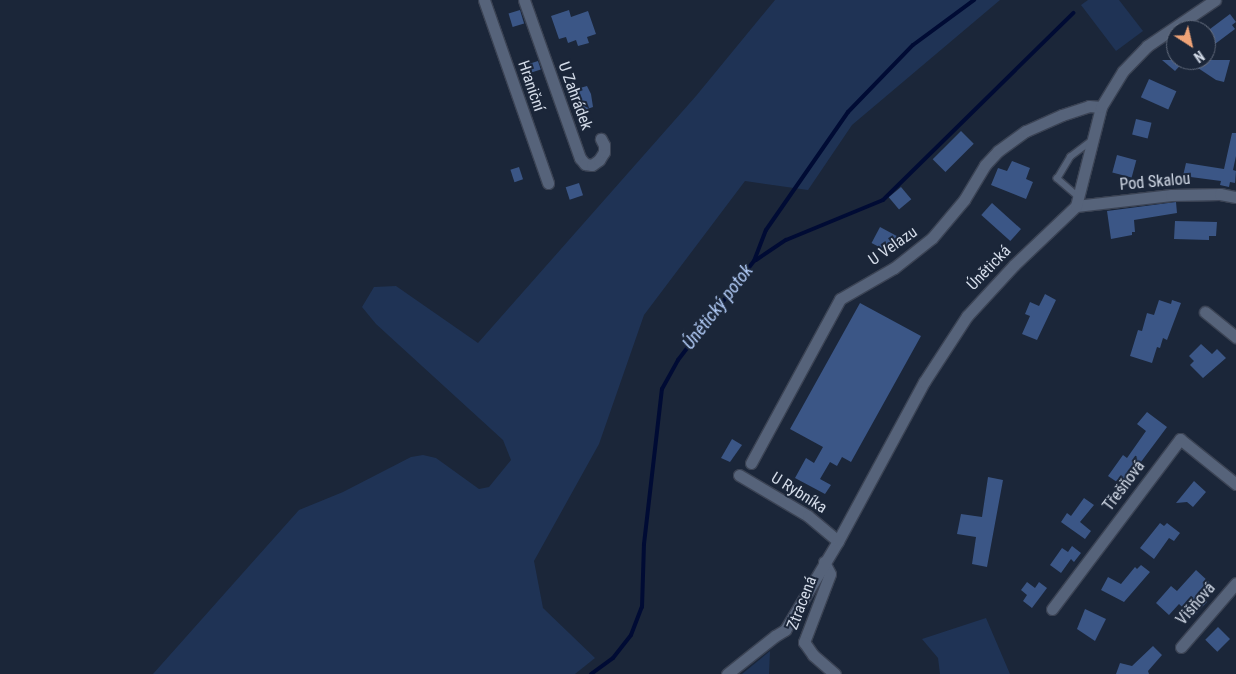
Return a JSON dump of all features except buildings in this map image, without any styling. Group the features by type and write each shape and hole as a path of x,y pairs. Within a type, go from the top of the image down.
{"street":[{"name":"Hraniční","path":"484,0 548,183"},
{"name":"U Zahrádek","path":"524,0 580,158 585,164 592,165 599,160 604,152 604,145 601,139"},
{"path":"1077,202 1101,108 1123,71 1147,46 1215,0"},
{"name":"U Velazu","path":"751,463 840,299 894,268 932,238 964,200 985,165 998,151 1026,131 1062,115 1089,106 1101,108"},
{"name":"Pod Skalou","path":"1077,202 1171,195 1220,194 1236,197"},
{"name":"Únětická","path":"727,674 785,630 838,541 924,382 967,316 1014,265 1077,202"},
{"path":"1206,312 1236,337"},
{"name":"Třešňová","path":"1052,609 1180,439 1236,484"},
{"name":"U Rybníka","path":"739,475 808,516 838,541"},
{"name":"Ztracená","path":"824,562 830,574 804,642 814,655 836,674"},
{"name":"Višňová","path":"1181,647 1236,583"}],"lane":[{"path":"1077,202 1057,179 1070,157 1093,140"}],"shaded area":[{"path":"775,0 1000,0 852,125 808,190 745,181 644,315 599,444 534,561 543,608 595,658 575,674 153,674 299,510 343,492 411,457 423,455 436,458 479,489 489,487 511,460 503,440 376,324 362,307 374,287 396,286 478,343 696,96"},
{"path":"1088,0 1119,0 1143,31 1116,51 1081,5"},
{"path":"986,618 1010,674 940,674 938,658 922,639"},
{"path":"770,651 769,674 742,674"}],"waterway":[{"name":"Únětický potok","path":"591,674 613,658 631,635 642,607 644,544 662,389 678,360 754,261 766,230 848,112 913,45 974,0"},
{"path":"756,260 786,240 883,200 1073,13"}]}
